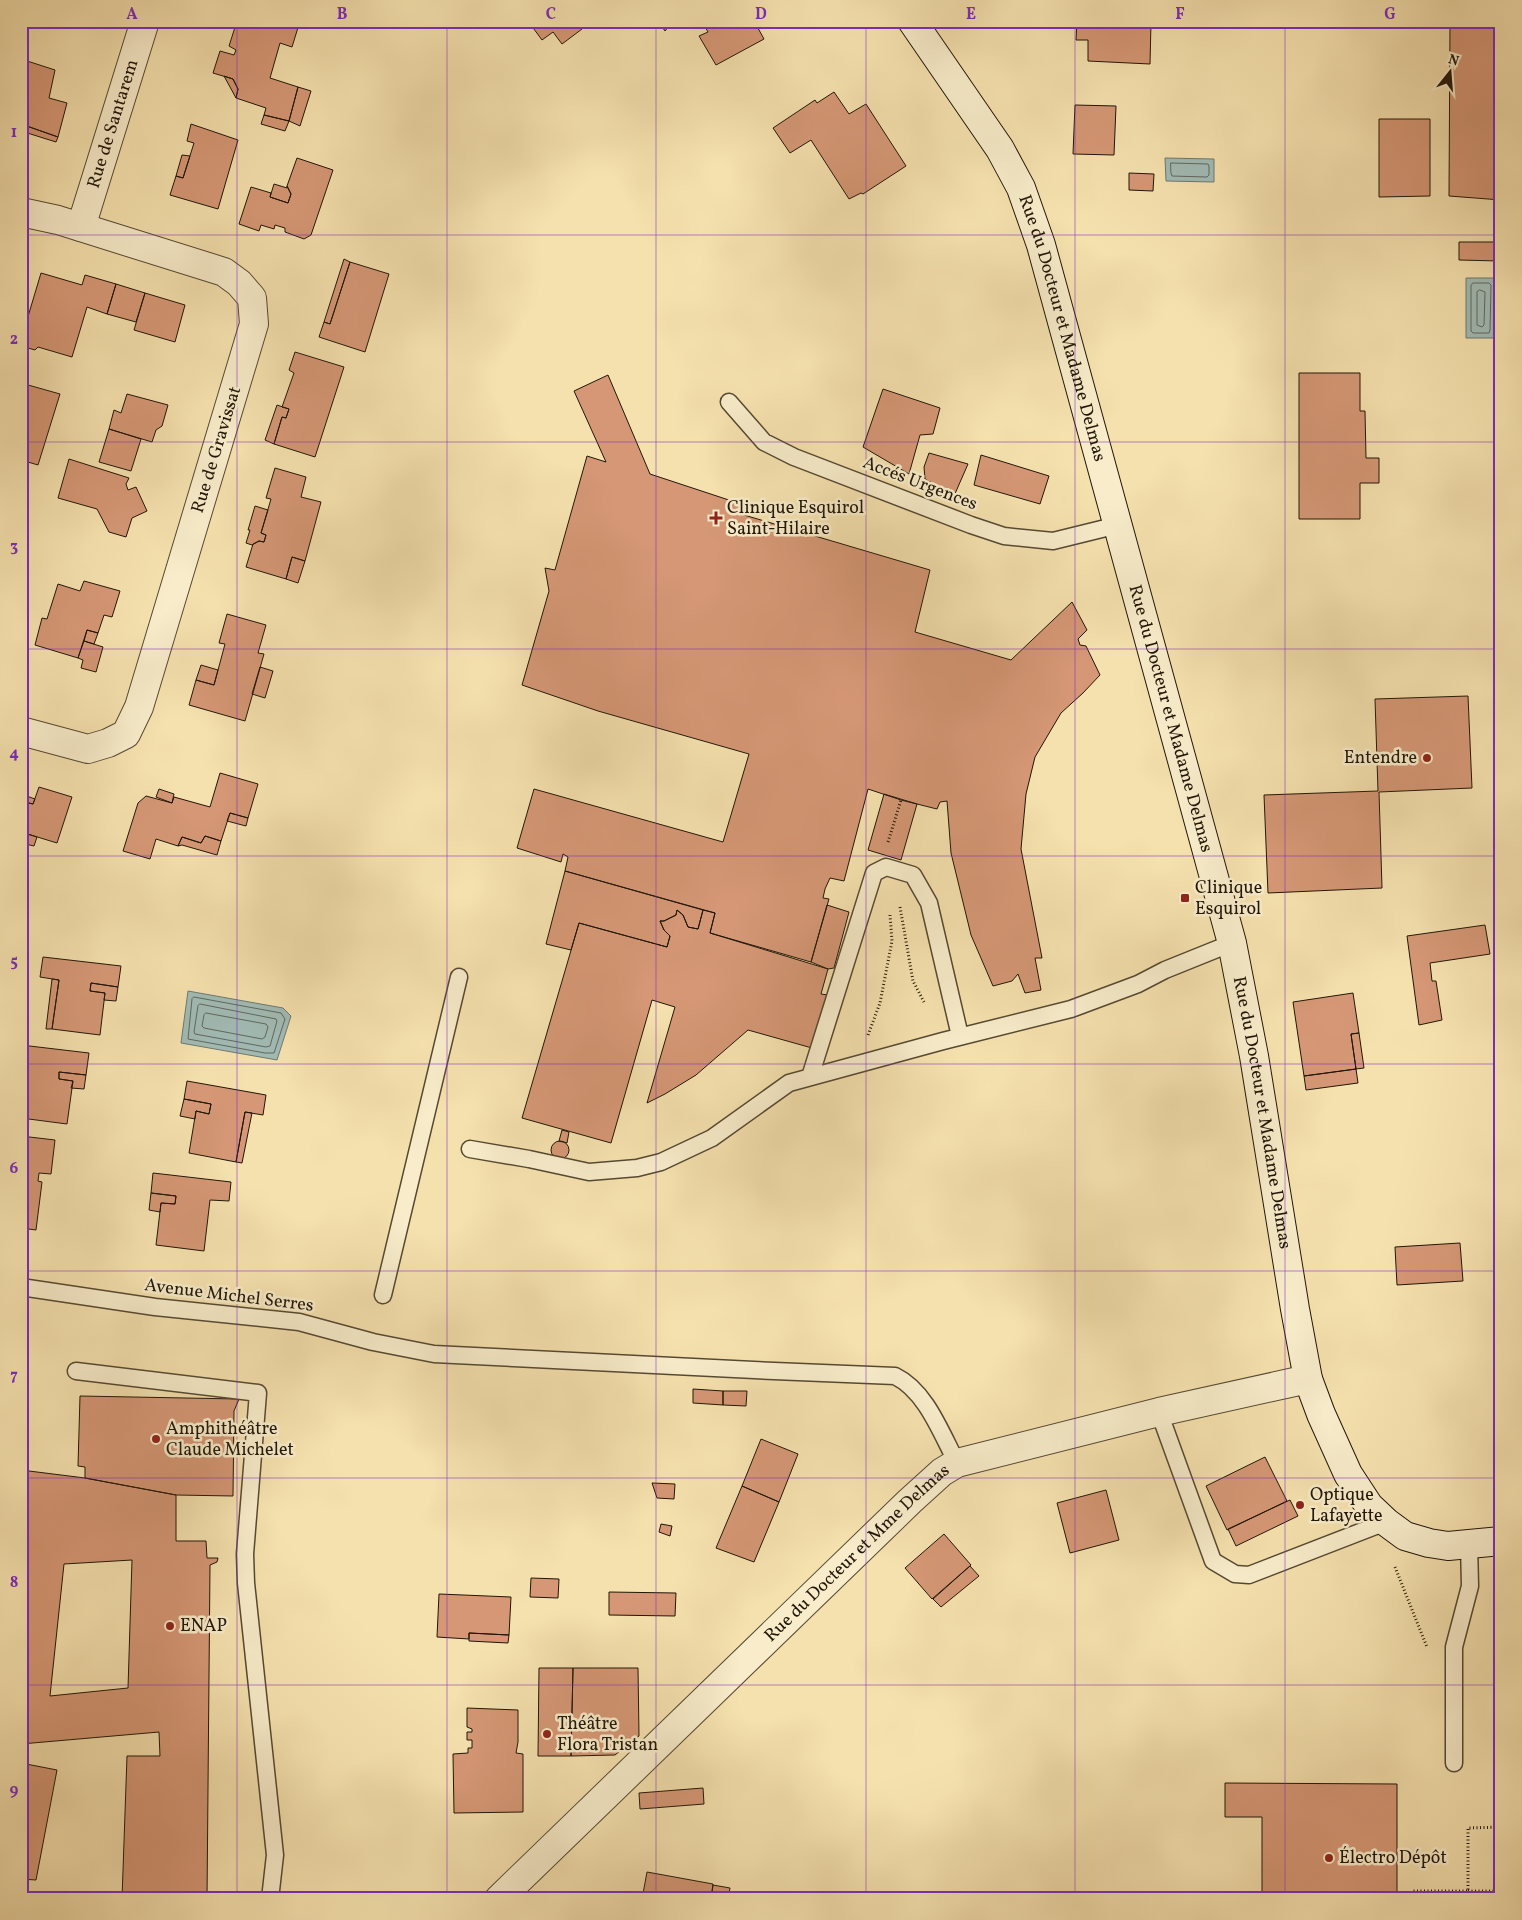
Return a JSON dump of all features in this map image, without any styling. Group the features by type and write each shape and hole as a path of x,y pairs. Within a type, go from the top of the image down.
{"street":[{"name":"Rue de Santarem","path":"80,228 145,21"},
{"name":"Rue du Docteur et Madame Delmas","path":"912,21 1000,149 1021,188 1041,245 1232,943 1254,1056 1308,1379 1321,1414 1348,1474 1369,1506 1405,1536 1448,1546 1501,1541"},
{"name":"Rue de Gravissat","path":"21,212 58,220 224,272 239,283 252,298 254,324 139,707 126,734 108,743 88,749 21,731"},
{"name":"Rue du Docteur et Mme Delmas","path":"499,1899 942,1472 957,1463 1159,1412 1308,1379"}],"lane":[{"name":"Accés Urgences","path":"729,402 764,442 794,458 971,526 1004,536 1053,540 1118,525"},
{"path":"810,1077 874,872 886,867 913,874 930,902 960,1036"},
{"path":"470,1149 589,1172 637,1168 661,1162 712,1138 789,1083 960,1036 1071,1009 1138,984 1165,970 1232,943"},
{"path":"383,1295 459,976"},
{"name":"Avenue Michel Serres","path":"21,1287 155,1307 299,1322 373,1342 434,1354 774,1372 895,1376 910,1385 926,1407 957,1463"},
{"path":"76,1371 258,1393 245,1554 246,1583 275,1855 270,1899"},
{"path":"1159,1412 1213,1561 1235,1574 1248,1575 1386,1522"},
{"path":"1454,1763 1454,1647 1470,1586 1469,1544"}],"path":[{"path":"857,1064 880,1003 892,941 886,867"},
{"path":"1394,1564 1428,1650"},
{"path":"1468,1891 1468,1828 1501,1827"},
{"path":"1411,1899 1411,1891 1500,1891"}],"water":[{"path":"1165,158 1214,159 1214,182 1166,181"},
{"path":"1466,278 1496,278 1495,338 1466,338"},
{"path":"188,991 283,1008 291,1016 277,1060 181,1043"}],"building":[{"path":"237,21 300,21 292,47 280,43 270,78 298,87 289,121 264,115 266,108 236,98 238,89 233,79 213,73 220,51 234,55 236,50 229,46"},
{"path":"528,21 576,21 582,29 562,44 553,32 542,40"},
{"path":"658,21 673,21 665,31"},
{"path":"702,21 754,21 764,39 716,65 699,36 708,32"},
{"path":"1077,21 1151,22 1150,64 1088,61 1088,40 1076,40"},
{"path":"1450,21 1501,21 1501,200 1449,196"},
{"path":"21,59 55,70 49,98 67,103 58,137 21,124"},
{"path":"224,76 233,79 238,89 236,98"},
{"path":"298,87 311,91 300,126 289,121"},
{"path":"834,92 849,114 866,104 906,166 863,194 861,193 849,199 811,140 790,153 773,128 815,100 817,103"},
{"path":"1075,105 1116,106 1114,155 1073,154"},
{"path":"264,115 289,121 285,131 261,124"},
{"path":"1379,119 1430,119 1430,196 1379,197"},
{"path":"21,124 58,137 56,142 21,131"},
{"path":"191,124 238,140 218,209 170,195 176,176 183,178 194,143 187,141"},
{"path":"182,155 190,156 183,178 176,176"},
{"path":"297,158 333,170 311,235 304,239 285,232 285,228 275,225 274,229 261,225 259,231 239,224 251,187 271,193 270,197 288,203 291,194 287,186"},
{"path":"1129,173 1154,174 1153,191 1129,190"},
{"path":"274,184 287,188 287,186 291,194 288,203 270,197"},
{"path":"1459,242 1501,242 1500,261 1459,260"},
{"path":"344,259 350,262 330,324 324,322"},
{"path":"350,262 389,274 365,352 319,337 324,322 330,324"},
{"path":"41,273 82,285 85,275 116,284 107,314 87,307 72,357 38,347 35,350 21,346 21,340"},
{"path":"116,284 145,293 136,322 107,314"},
{"path":"145,293 185,305 175,342 134,330"},
{"path":"295,352 344,367 315,457 274,444 282,417 286,418 289,409 282,407 294,373 289,370"},
{"path":"1299,373 1360,373 1360,411 1365,411 1366,458 1379,458 1379,483 1360,483 1360,519 1299,519"},
{"path":"608,375 650,474 747,506 744,515 930,570 915,632 1011,660 1072,602 1087,630 1078,639 1080,645 1086,646 1100,675 1061,713 1035,757 1026,794 1021,849 1042,958 1035,958 1041,990 1025,993 1018,974 1012,981 993,986 971,935 951,853 947,801 940,802 937,809 868,789 844,881 830,878 825,889 823,898 829,899 811,962 710,933 715,913 565,871 568,857 563,854 561,862 517,848 534,789 723,842 749,754 598,711 522,685 549,591 545,568 555,570 587,456 606,462 574,391"},
{"path":"21,383 60,394 38,465 21,460"},
{"path":"883,389 940,408 933,434 920,435 909,474 863,447"},
{"path":"127,394 168,405 162,426 156,430 152,442 109,429 114,410 121,413"},
{"path":"277,405 289,409 286,418 282,417 274,444 265,440"},
{"path":"109,429 141,439 131,471 99,462"},
{"path":"929,453 968,464 954,496 925,479 924,467"},
{"path":"981,455 1049,476 1040,504 974,485"},
{"path":"69,459 129,478 126,484 128,490 136,487 147,511 132,518 126,537 109,532 97,509 58,498"},
{"path":"275,468 306,477 301,497 321,502 305,561 292,557 286,579 246,567 253,544 259,541 264,542 266,535 261,533 271,499 266,498"},
{"path":"255,506 268,510 261,533 266,535 264,542 259,541 252,545 246,543"},
{"path":"292,557 305,561 298,583 286,579"},
{"path":"84,581 120,591 112,617 104,615 98,633 87,630 78,658 35,645 42,618 47,619 58,584 80,591"},
{"path":"227,614 266,625 258,653 264,654 245,721 189,705 196,680 214,685 225,644 219,643"},
{"path":"87,630 98,633 94,644 84,641"},
{"path":"84,641 103,647 96,672 81,668 83,660 78,658"},
{"path":"201,665 218,670 214,685 196,680"},
{"path":"260,667 273,671 265,698 252,694"},
{"path":"1468,696 1472,788 1379,792 1382,888 1268,893 1264,795 1378,791 1375,699"},
{"path":"220,773 258,784 248,818 230,813 221,841 205,836 201,843 182,837 178,846 156,839 150,859 123,851 138,803 146,796 172,803 174,797 210,807"},
{"path":"39,787 72,797 57,843 21,832 21,801 33,804"},
{"path":"159,789 174,794 172,803 156,797"},
{"path":"21,794 35,799 33,804 21,801"},
{"path":"884,794 917,804 901,860 868,850"},
{"path":"230,813 248,818 246,826 227,821"},
{"path":"21,832 37,837 34,846 21,843"},
{"path":"205,836 221,841 217,855 182,845 178,846 182,837 201,843"},
{"path":"565,871 703,910 698,929 688,927 683,915 677,910 676,915 660,921 664,930 670,936 667,947 579,923 571,950 546,944"},
{"path":"827,905 849,912 834,968 828,969 811,962"},
{"path":"677,910 683,915 688,927 698,929 703,910 715,913 710,933 828,969 821,994 828,995 812,1048 748,1030 696,1075 647,1103 675,1007 652,1000 611,1143 522,1118 579,923 667,947 670,936 664,930 660,921 676,915"},
{"path":"1485,925 1490,954 1430,963 1432,981 1436,981 1442,1020 1419,1025 1407,936"},
{"path":"43,957 121,966 118,987 91,983 90,991 105,993 100,1035 52,1029 59,980 40,977"},
{"path":"52,979 59,980 52,1029 46,1029"},
{"path":"91,983 118,987 116,1001 104,1000 105,993 90,991"},
{"path":"1353,993 1359,1033 1351,1034 1356,1069 1304,1076 1293,1002"},
{"path":"1359,1033 1364,1068 1356,1069 1351,1034"},
{"path":"21,1045 89,1053 86,1075 59,1072 59,1079 73,1081 67,1124 21,1118 27,1066 21,1066"},
{"path":"21,1066 27,1066 21,1114"},
{"path":"1356,1069 1358,1083 1306,1090 1304,1076"},
{"path":"59,1072 86,1075 84,1089 71,1088 73,1081 59,1079"},
{"path":"187,1081 266,1095 263,1115 245,1112 236,1162 189,1153 196,1111 209,1114 211,1104 184,1099"},
{"path":"184,1099 211,1104 209,1114 196,1111 195,1119 180,1116"},
{"path":"245,1112 252,1113 242,1163 236,1162"},
{"path":"562,1130 569,1132 567,1143 559,1141"},
{"path":"21,1136 55,1140 51,1174 39,1173 38,1181 42,1182 36,1230 21,1228"},
{"path":"556,1141 564,1141 569,1146 567,1157 556,1159 551,1154 551,1146"},
{"path":"153,1173 231,1182 229,1201 210,1200 204,1251 156,1245 161,1203 175,1204 176,1196 151,1193"},
{"path":"151,1193 176,1196 175,1204 161,1203 160,1212 149,1210"},
{"path":"1460,1243 1463,1281 1397,1285 1395,1247"},
{"path":"693,1389 723,1391 723,1405 693,1403"},
{"path":"723,1391 747,1391 746,1406 723,1405"},
{"name":"Amphithéâtre Claude Michelet","path":"80,1396 239,1399 234,1411 233,1496 176,1495 85,1478 85,1467 78,1466"},
{"path":"761,1439 798,1454 779,1502 742,1486"},
{"path":"1265,1457 1287,1501 1227,1530 1206,1486"},
{"name":"ENAP","path":"21,1470 85,1478 176,1495 176,1541 206,1541 207,1558 218,1558 217,1562 210,1565 207,1899 122,1899 127,1756 160,1756 159,1732 21,1744","holes":["132,1560 128,1688 50,1696 64,1564"]},
{"path":"652,1483 675,1484 674,1499 657,1498"},
{"path":"742,1486 779,1502 754,1562 716,1548"},
{"path":"1106,1490 1119,1540 1070,1553 1057,1503"},
{"path":"1290,1500 1298,1516 1236,1546 1228,1529"},
{"path":"661,1524 672,1526 670,1536 659,1532"},
{"path":"944,1534 971,1565 932,1599 905,1568"},
{"path":"970,1566 979,1576 941,1607 933,1599"},
{"path":"531,1578 559,1579 558,1598 530,1597"},
{"path":"609,1592 676,1593 675,1616 609,1615"},
{"path":"439,1594 511,1597 509,1635 469,1633 469,1639 437,1637"},
{"path":"469,1633 509,1635 508,1643 469,1641"},
{"path":"539,1668 573,1668 571,1756 538,1756"},
{"path":"573,1668 638,1668 639,1736 615,1755 571,1756"},
{"path":"467,1708 518,1710 516,1753 523,1754 523,1812 454,1813 453,1754 468,1753 468,1748 472,1748 472,1740 467,1740 467,1732 472,1732 472,1729 467,1727"},
{"path":"21,1763 57,1770 36,1880 21,1879"},
{"name":"Électro Dépôt","path":"1225,1783 1397,1784 1397,1899 1262,1899 1262,1817 1225,1817"},
{"path":"703,1788 704,1804 640,1809 639,1793"},
{"path":"647,1872 713,1884 711,1899 642,1899"},
{"path":"713,1885 730,1888 728,1899 711,1899"}],"place":[{"name":"Clinique Esquirol Saint-Hilaire","path":"716,518"},
{"name":"Entendre","path":"1427,758"},
{"name":"Clinique Esquirol","path":"1185,898"},
{"name":"Amphithéâtre Claude Michelet","path":"156,1439"},
{"name":"Optique Lafayette","path":"1300,1505"},
{"name":"ENAP","path":"170,1626"},
{"name":"Théâtre Flora Tristan","path":"547,1734"},
{"name":"Électro Dépôt","path":"1329,1858"}]}
